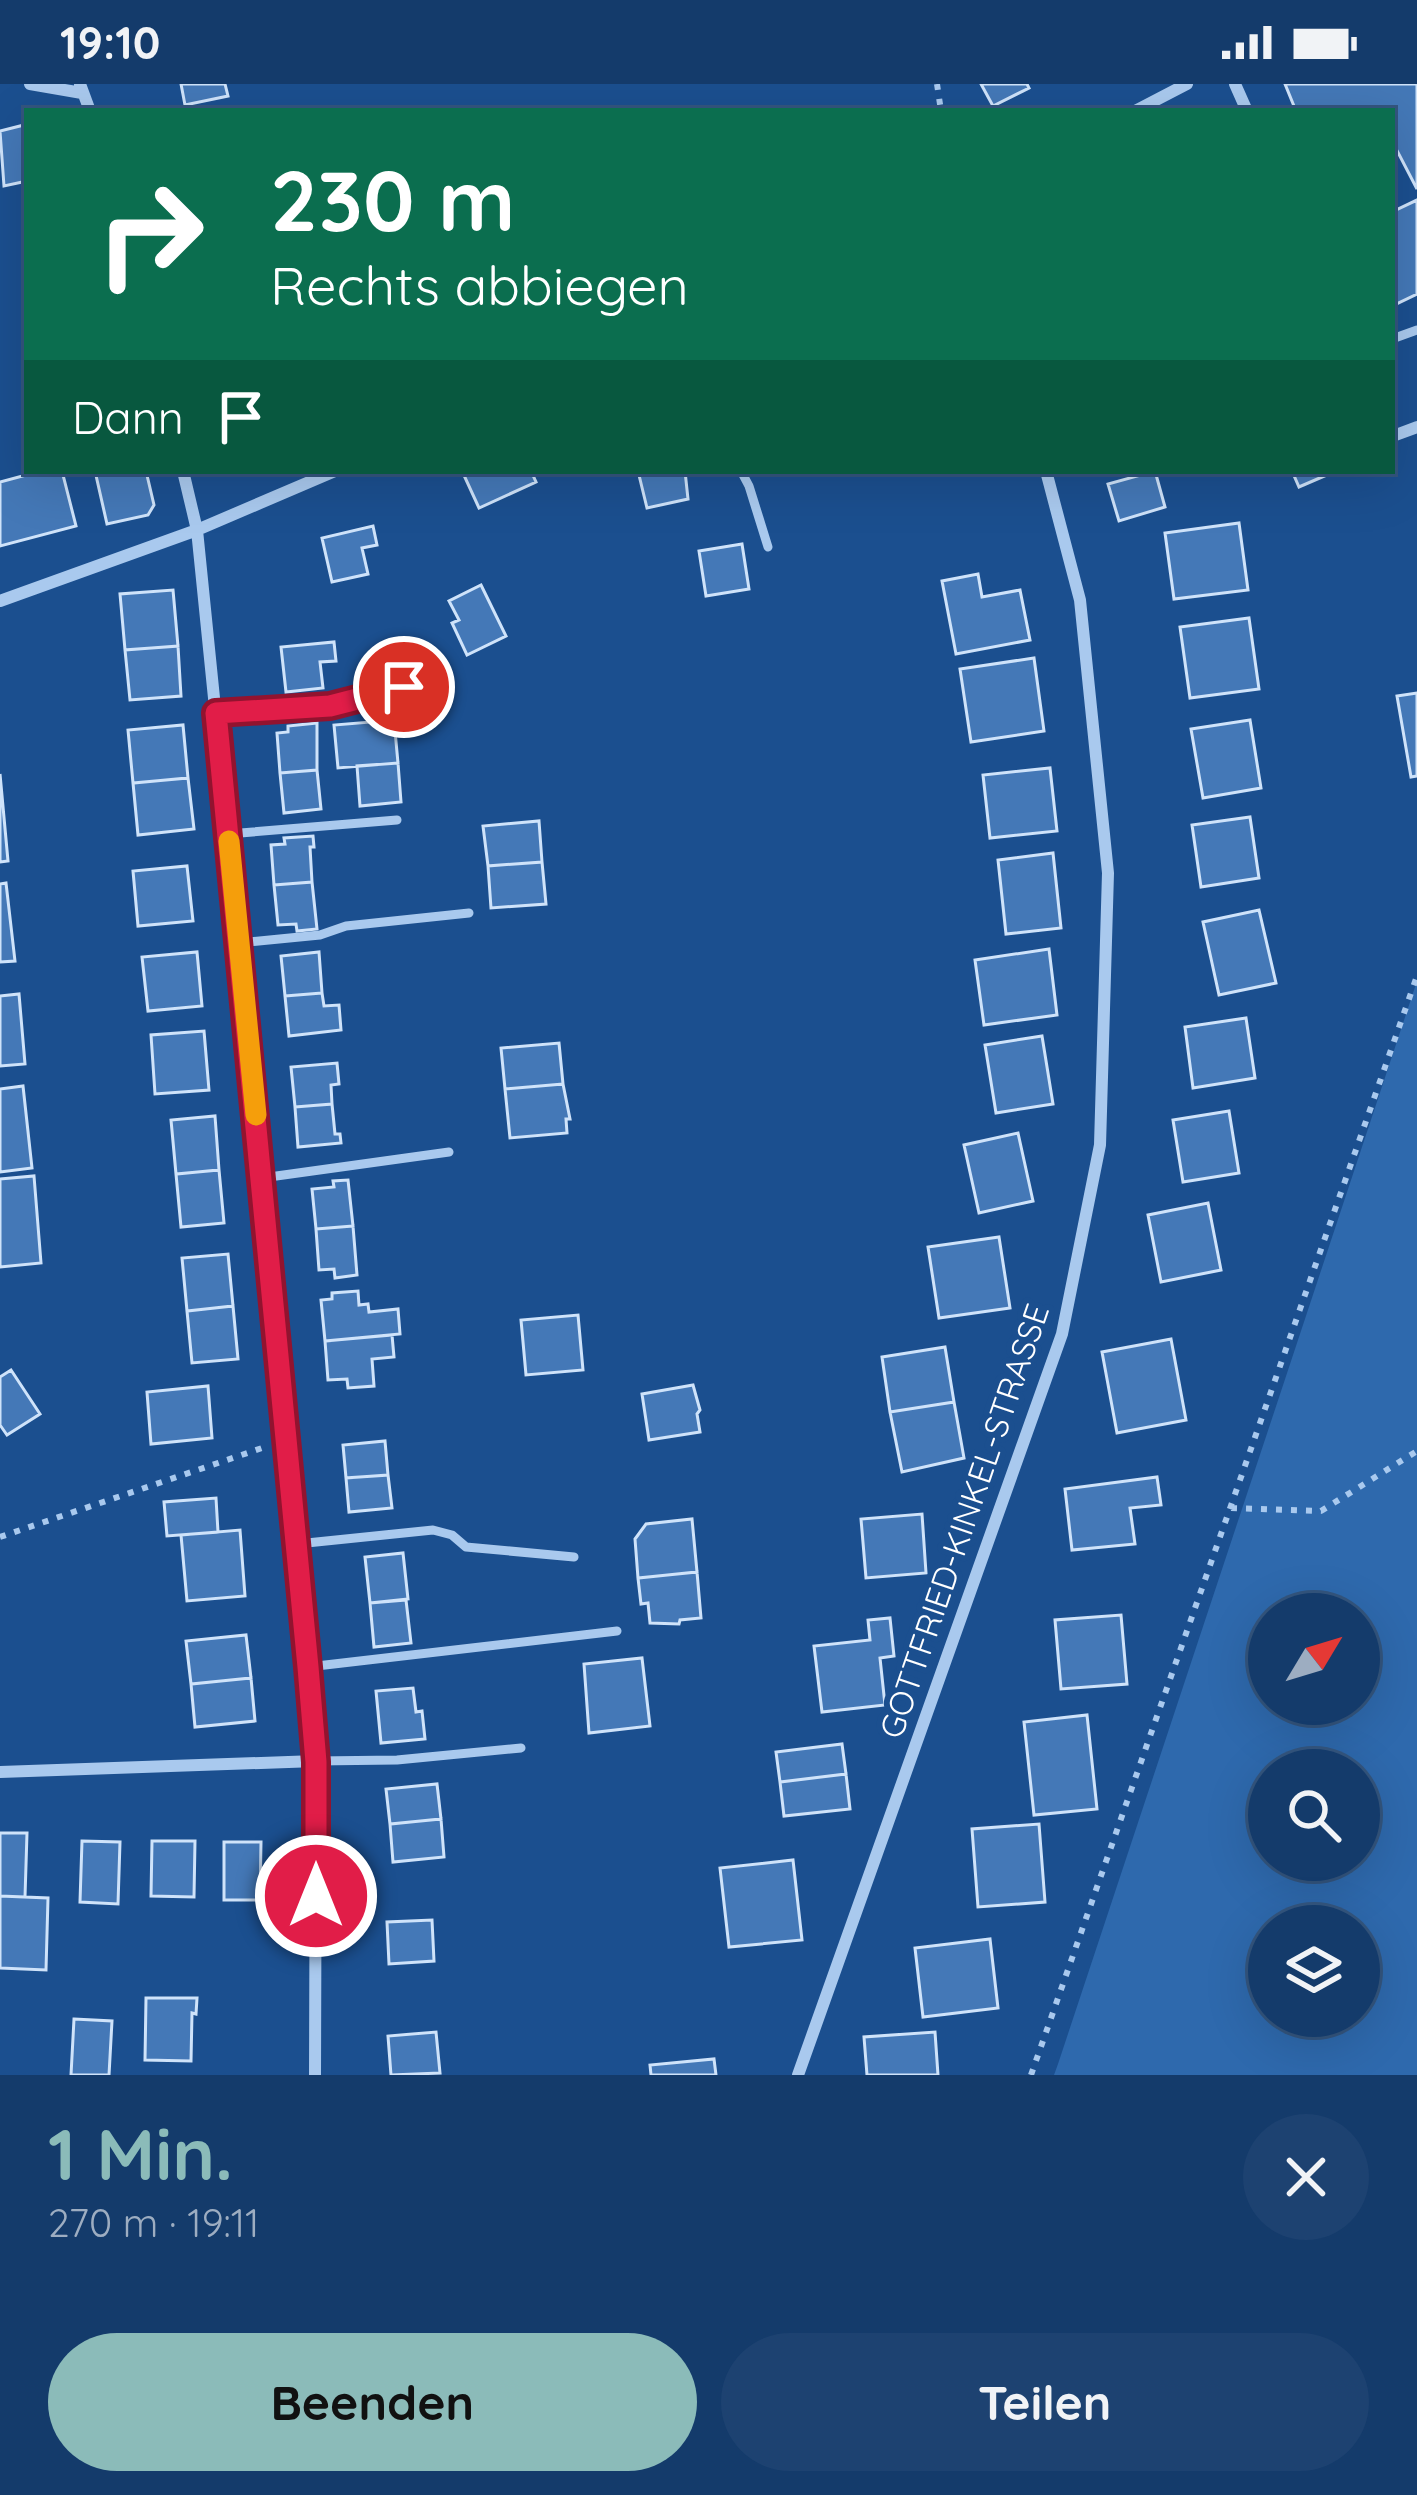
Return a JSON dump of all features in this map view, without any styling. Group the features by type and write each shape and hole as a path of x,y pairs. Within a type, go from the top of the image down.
{"street":[{"path":"29,84 81,88"},
{"path":"1141,108 1187,84"},
{"path":"184,474 197,530 216,713 289,1439 316,1762 315,2075"},
{"path":"0,602 197,530 328,474"},
{"name":"GOTTFRIED-KINKEL-STRASSE","path":"798,2075 1062,1334 1100,1144 1108,873 1080,600 1047,474"},
{"path":"0,1772 316,1762"}],"lane":[{"path":"743,474 768,547"},
{"path":"216,713 330,706 404,687"},
{"path":"228,834 397,820"},
{"path":"239,944 469,913"},
{"path":"262,1178 449,1152"},
{"path":"297,1544 433,1530 452,1534 466,1547 574,1557"},
{"path":"308,1667 617,1631"},
{"path":"316,1762 521,1748"}],"path":[{"path":"1031,2075 1417,976"},
{"path":"0,1537 289,1439"},
{"path":"1231,1508 1321,1511 1417,1450"}],"shaded area":[{"path":"1417,981 1417,2075 1054,2075"}],"building":[{"path":"181,84 225,84 228,96 185,105"},
{"path":"981,84 1027,84 1029,88 993,106"},
{"path":"1285,84 1417,84 1417,189 1395,147 1395,108 1295,108"},
{"path":"24,125 24,182 4,186 0,131"},
{"path":"1417,200 1417,294 1395,305 1395,211"},
{"path":"30,474 63,474 76,526 0,546 0,482"},
{"path":"96,474 147,474 154,505 148,515 107,524"},
{"path":"463,474 532,474 536,482 479,508"},
{"path":"639,474 685,474 688,499 647,508"},
{"path":"1156,474 1165,507 1119,521 1108,484"},
{"path":"1293,474 1329,474 1299,487"},
{"path":"1239,523 1248,590 1174,599 1165,533"},
{"path":"373,526 377,545 362,548 368,574 332,582 322,538"},
{"path":"742,544 749,589 706,596 699,551"},
{"path":"978,574 982,597 1020,590 1030,640 956,654 942,581"},
{"path":"481,585 506,636 467,655 452,623 459,620 449,601"},
{"path":"173,590 178,646 125,650 120,594"},
{"path":"1249,618 1259,689 1190,698 1180,627"},
{"path":"334,642 336,661 320,662 323,688 286,692 281,647"},
{"path":"178,646 181,696 130,700 125,650"},
{"path":"1034,658 1044,731 971,742 960,669"},
{"path":"1417,693 1417,776 1411,777 1397,696"},
{"path":"394,720 398,763 338,768 334,725"},
{"path":"1250,720 1261,788 1203,798 1191,729"},
{"path":"317,723 317,770 280,773 277,733 288,732 288,726"},
{"path":"183,725 188,778 133,783 128,730"},
{"path":"398,763 401,802 360,806 357,766"},
{"path":"1050,768 1057,831 990,838 983,775"},
{"path":"317,770 321,809 284,813 280,773"},
{"path":"0,774 8,861 0,862"},
{"path":"188,778 194,829 138,835 133,783"},
{"path":"1250,817 1259,878 1201,887 1192,825"},
{"path":"539,821 542,862 488,866 483,826"},
{"path":"313,836 312,882 274,885 271,845 285,844 284,838"},
{"path":"1053,853 1061,928 1006,934 998,860"},
{"path":"542,862 546,904 491,908 488,866"},
{"path":"187,866 193,921 138,926 133,871"},
{"path":"312,882 317,929 297,931 296,924 278,925 274,885"},
{"path":"6,883 15,961 0,962 0,884"},
{"path":"1259,910 1276,983 1219,995 1203,922"},
{"path":"1049,949 1057,1015 984,1025 975,960"},
{"path":"197,952 202,1006 148,1011 142,957"},
{"path":"319,952 322,993 285,996 281,956"},
{"path":"322,993 324,1006 339,1005 341,1030 289,1036 285,996"},
{"path":"19,994 25,1064 0,1066 0,996"},
{"path":"1246,1018 1255,1078 1193,1088 1185,1027"},
{"path":"204,1031 209,1090 155,1094 151,1035"},
{"path":"1042,1036 1053,1104 996,1113 985,1045"},
{"path":"559,1043 563,1084 505,1089 501,1048"},
{"path":"337,1063 339,1084 331,1085 332,1104 295,1107 291,1067"},
{"path":"563,1084 570,1119 566,1119 567,1133 510,1138 505,1089"},
{"path":"23,1086 32,1168 0,1172 0,1089"},
{"path":"332,1104 335,1134 340,1134 341,1143 298,1147 295,1107"},
{"path":"1229,1111 1239,1173 1183,1182 1173,1120"},
{"path":"215,1116 219,1170 176,1174 171,1120"},
{"path":"1018,1133 1033,1201 979,1213 964,1145"},
{"path":"219,1170 224,1223 181,1227 176,1174"},
{"path":"34,1176 41,1263 0,1267 0,1179"},
{"path":"348,1180 353,1226 316,1229 312,1189"},
{"path":"1208,1203 1221,1270 1161,1282 1148,1215"},
{"path":"353,1226 357,1275 335,1278 334,1269 319,1270 316,1229"},
{"path":"999,1237 1010,1308 939,1318 928,1247"},
{"path":"228,1254 233,1306 187,1311 182,1258"},
{"path":"358,1291 359,1305 368,1304 369,1312 398,1309 400,1334 325,1341 321,1300 332,1299 332,1293"},
{"path":"233,1306 238,1359 192,1363 187,1311"},
{"path":"578,1315 583,1370 526,1375 521,1320"},
{"path":"392,1335 394,1357 372,1359 374,1386 348,1388 347,1379 328,1380 325,1341"},
{"path":"1171,1339 1186,1420 1117,1433 1102,1352"},
{"path":"945,1347 954,1402 890,1412 882,1357"},
{"path":"11,1370 40,1414 7,1435 0,1425 0,1377"},
{"path":"693,1385 700,1432 649,1440 642,1394"},
{"path":"208,1386 212,1438 151,1444 147,1392"},
{"path":"954,1402 964,1458 902,1472 890,1412"},
{"path":"385,1441 388,1475 346,1478 343,1445"},
{"path":"388,1475 392,1508 349,1512 346,1478"},
{"path":"1157,1477 1161,1505 1130,1508 1135,1544 1072,1550 1065,1489"},
{"path":"216,1498 218,1532 167,1536 164,1502"},
{"path":"922,1514 926,1573 866,1578 861,1519"},
{"path":"692,1519 697,1572 638,1578 635,1539 646,1524"},
{"path":"240,1530 245,1596 187,1601 181,1535"},
{"path":"403,1553 408,1599 370,1603 365,1557"},
{"path":"697,1572 701,1618 679,1624 650,1623 648,1603 641,1604 638,1578"},
{"path":"406,1600 411,1643 374,1647 370,1603"},
{"path":"1121,1615 1127,1684 1061,1689 1055,1620"},
{"path":"890,1618 894,1656 880,1658 885,1705 822,1712 814,1646 870,1640 868,1620"},
{"path":"246,1635 251,1678 191,1684 186,1641"},
{"path":"642,1658 650,1726 589,1733 584,1664"},
{"path":"251,1678 255,1721 195,1727 191,1684"},
{"path":"413,1688 425,1739 381,1743 376,1691"},
{"path":"1087,1715 1097,1809 1034,1815 1024,1722"},
{"path":"842,1744 846,1774 780,1782 776,1752"},
{"path":"846,1774 850,1809 784,1816 780,1782"},
{"path":"437,1784 441,1819 390,1824 386,1789"},
{"path":"441,1819 444,1857 393,1862 390,1824"},
{"path":"1039,1824 1045,1902 978,1907 972,1829"},
{"path":"0,1833 27,1833 25,1897 0,1896"},
{"path":"82,1841 120,1842 118,1904 80,1902"},
{"path":"152,1841 195,1841 194,1897 151,1896"},
{"path":"224,1842 261,1842 260,1900 224,1900"},
{"path":"793,1860 802,1940 729,1947 720,1868"},
{"path":"0,1896 48,1898 46,1970 0,1968"},
{"path":"432,1920 434,1961 389,1964 387,1922"},
{"path":"990,1939 998,2008 923,2017 915,1948"},
{"path":"146,1998 197,1998 191,2061 145,2060"},
{"path":"74,2019 112,2021 109,2075 71,2075"},
{"path":"436,2032 440,2073 391,2075 388,2036"},
{"path":"935,2032 938,2075 867,2075 864,2037"},
{"path":"714,2059 716,2075 651,2075 650,2065"}],"slow traffic":[{"path":"229,841 256,1115"}],"route":[{"path":"316,1896 316,1762 289,1439 216,713 330,706 404,687"}]}
